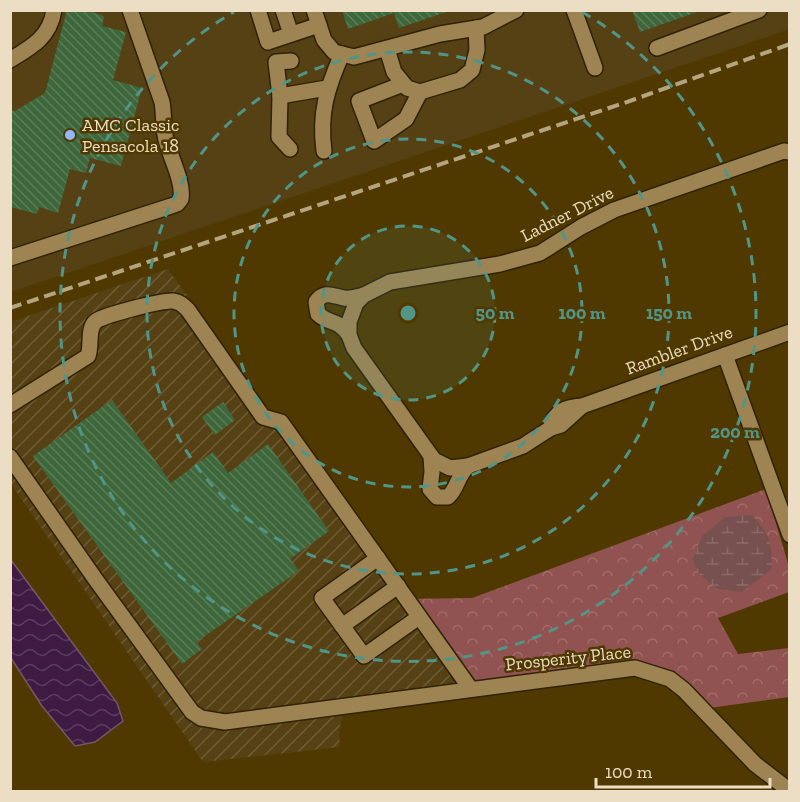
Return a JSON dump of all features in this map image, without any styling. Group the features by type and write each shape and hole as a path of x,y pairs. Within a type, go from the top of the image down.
{"street":[{"path":"10,60 37,44 45,35 51,27 54,10"},
{"path":"10,258 177,204 181,199 180,186 165,137 165,113 130,10"},
{"path":"258,10 268,42 291,34 317,18 324,40 334,52 354,57 440,34 483,27 516,10"},
{"path":"283,10 291,34"},
{"path":"574,10 595,68"},
{"path":"657,48 759,10"},
{"path":"387,49 394,72 407,88 420,92 460,80 472,70 477,50 476,28"},
{"path":"324,151 321,131 327,88 342,54"},
{"path":"290,150 279,137 280,96 276,62 291,61"},
{"path":"404,84 359,101 374,141 406,119 420,92"},
{"path":"280,96 327,88"},
{"name":"Ladner Drive","path":"431,456 358,355 343,326 322,318 318,314 315,309 316,302 324,295 345,298 364,295 390,282 500,264 540,253 580,227 614,210 788,149"},
{"path":"349,335 351,312 364,295"},
{"path":"10,405 88,356 91,348 91,328 96,321 140,307 171,301 182,303 263,417 281,422 470,688"},
{"name":"Rambler Drive","path":"431,456 441,465 450,468 468,466 523,446 551,428 561,425 582,406 789,332"},
{"path":"725,355 789,535"},
{"path":"431,456 430,489 437,497 448,497 453,493 458,478 468,466"},
{"name":"Prosperity Place","path":"10,457 110,600 192,712 201,718 225,722 635,668 670,679 684,690 755,764 789,791"},
{"path":"378,558 322,598 364,657 419,617"},
{"path":"342,626 398,586"}],"shaded area":[{"path":"789,10 790,29 11,292 10,11"},
{"path":"168,269 433,638 468,683 343,712 339,731 340,747 203,762 11,484 10,322"}],"green space":[{"path":"766,489 789,567 789,592 718,618 738,654 789,648 789,697 709,708 656,667 468,683 405,599 472,598"},
{"path":"752,515 769,539 772,569 742,592 717,589 697,572 693,559 702,536 725,517"}],"water":[{"path":"11,560 117,703 123,721 95,742 75,746 42,706 11,658"}],"building":[{"name":"AMC Classic Pensacola 18","path":"67,10 86,10 104,16 102,26 126,32 113,80 142,88 121,166 90,158 86,173 70,169 58,213 39,207 37,214 10,207 10,110 15,111 45,93"},
{"path":"342,10 446,10 446,12 399,28 394,13 348,29"},
{"path":"632,10 697,10 697,12 640,32"},
{"path":"112,400 171,483 213,452 228,473 268,444 329,531 290,559 299,571 196,642 202,649 182,664 33,456"},
{"path":"223,402 235,420 215,435 202,417"}],"railway":[{"path":"10,308 624,103 790,44"}],"place":[{"name":"AMC Classic Pensacola 18","path":"70,135"}]}
